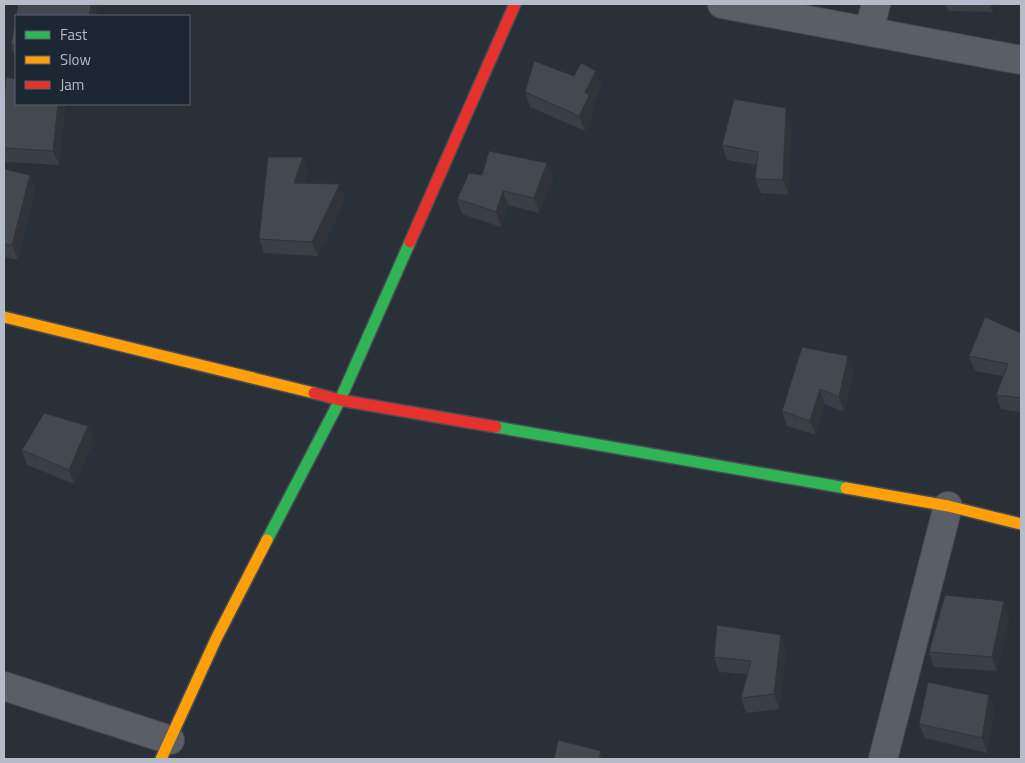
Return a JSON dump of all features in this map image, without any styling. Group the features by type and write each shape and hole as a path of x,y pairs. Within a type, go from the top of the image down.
{"street":[{"path":"4,686 166,749 216,639 340,400 515,4"},
{"path":"722,4 1021,60"},
{"path":"869,31 876,4"},
{"path":"4,316 340,400 948,506 1021,524"},
{"path":"883,759 948,506"}],"building":[{"path":"18,4 91,4 89,15 16,15"},
{"path":"15,22 15,45 11,45"},
{"path":"534,61 574,76 581,63 596,71 585,92 589,96 579,116 525,92"},
{"path":"6,77 15,79 15,105 58,105 53,151 4,148"},
{"path":"734,99 786,108 783,180 755,179 758,152 722,145"},
{"path":"489,151 547,163 534,198 503,191 496,212 457,199 469,173 482,175"},
{"path":"268,157 303,157 294,183 340,184 312,242 259,239"},
{"path":"4,169 30,175 12,245 4,244"},
{"path":"985,317 1021,333 1021,398 996,395 1008,364 969,356"},
{"path":"802,347 848,356 839,397 820,389 810,421 782,411"},
{"path":"44,413 88,426 69,470 22,450"},
{"path":"945,595 1004,601 992,657 929,652"},
{"path":"717,625 781,635 774,694 741,698 751,661 714,657"},
{"path":"928,682 989,695 982,738 919,724"},
{"path":"558,740 601,751 599,759 554,759"}],"traffic: fast":[{"path":"267,540 340,400 410,242"},
{"path":"496,427 846,488"}],"traffic: slow":[{"path":"4,317 314,393"},
{"path":"846,488 948,506 1021,524"},
{"path":"161,759 216,639 267,540"}],"traffic: jam":[{"path":"410,242 515,4"},
{"path":"314,393 340,400 496,427"}]}
